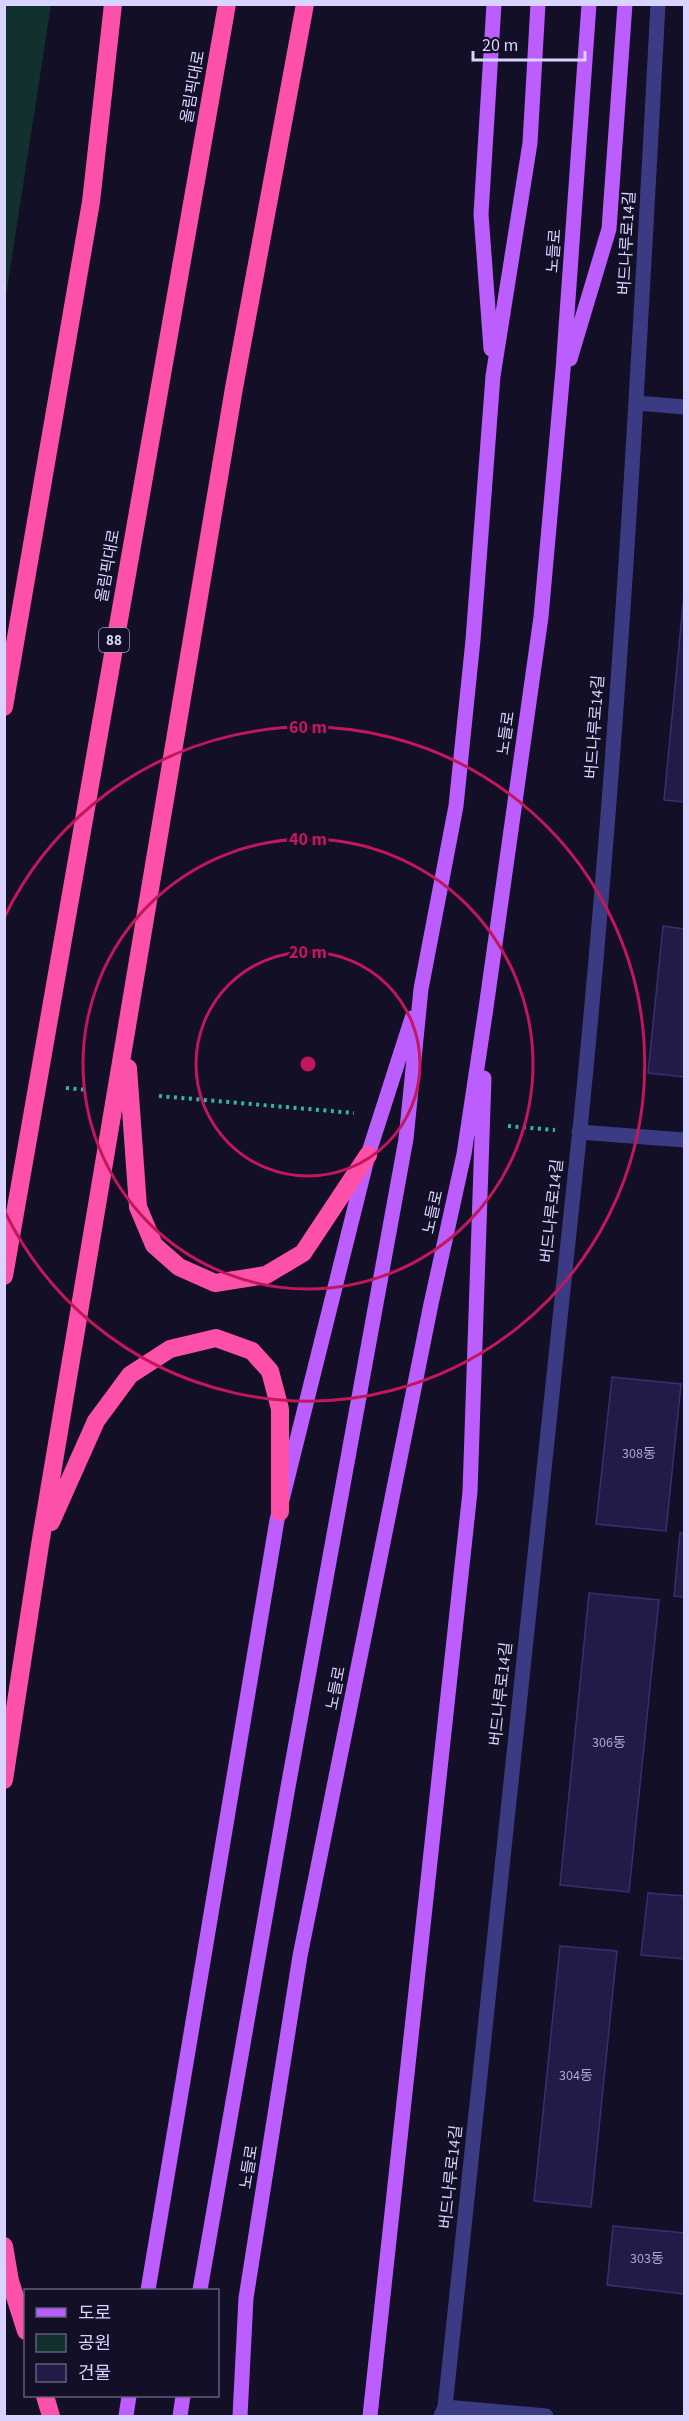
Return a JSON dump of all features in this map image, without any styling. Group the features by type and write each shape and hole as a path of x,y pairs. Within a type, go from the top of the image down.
{"highway":[{"path":"4,707 91,202 114,4"},
{"name":"올림픽대로","path":"4,1276 227,4"},
{"path":"4,1780 40,1545 234,388 305,4"},
{"path":"126,1036 138,1207 154,1245 179,1267 215,1283 266,1275 303,1253 368,1155"},
{"path":"40,1545 96,1421 130,1375 170,1349 216,1338 252,1351 270,1371 280,1409 280,1512"},
{"path":"4,2246 10,2280 24,2325"},
{"path":"45,2397 51,2416"}],"main road":[{"path":"493,376 481,214 494,4"},
{"name":"노들로","path":"200,2289 405,1139 421,989 456,806 473,640 493,376 530,143 538,4"},
{"name":"노들로","path":"240,2416 246,2298 300,1956 464,1154 486,1008 541,617 562,388 589,4"},
{"path":"562,388 609,229 625,4"},
{"path":"148,2289 280,1512 368,1155 421,989"},
{"path":"370,2416 470,1492 486,1008"},
{"path":"126,2416 129,2397"},
{"path":"180,2416 183,2397"}],"street":[{"name":"버드나루로14길","path":"443,2412 579,1132 606,831 637,403 658,4"},
{"path":"637,403 684,407"},
{"path":"579,1132 684,1140"},
{"path":"443,2412 546,2416"}],"path":[{"path":"64,1088 99,1091"},
{"path":"147,1095 361,1114"},
{"path":"503,1126 579,1132"}],"green space":[{"path":"4,5 51,5 5,302"}],"building":[{"path":"684,594 684,802 664,800"},
{"path":"663,926 684,929 684,1077 648,1073"},
{"path":"612,1377 681,1384 666,1531 596,1524"},
{"path":"680,1533 684,1533 684,1597 674,1596"},
{"path":"589,1593 659,1600 629,1892 560,1885"},
{"path":"648,1893 684,1896 684,1959 641,1955"},
{"path":"560,1946 617,1951 591,2207 534,2201"},
{"path":"613,2226 684,2233 684,2294 607,2285"}]}
